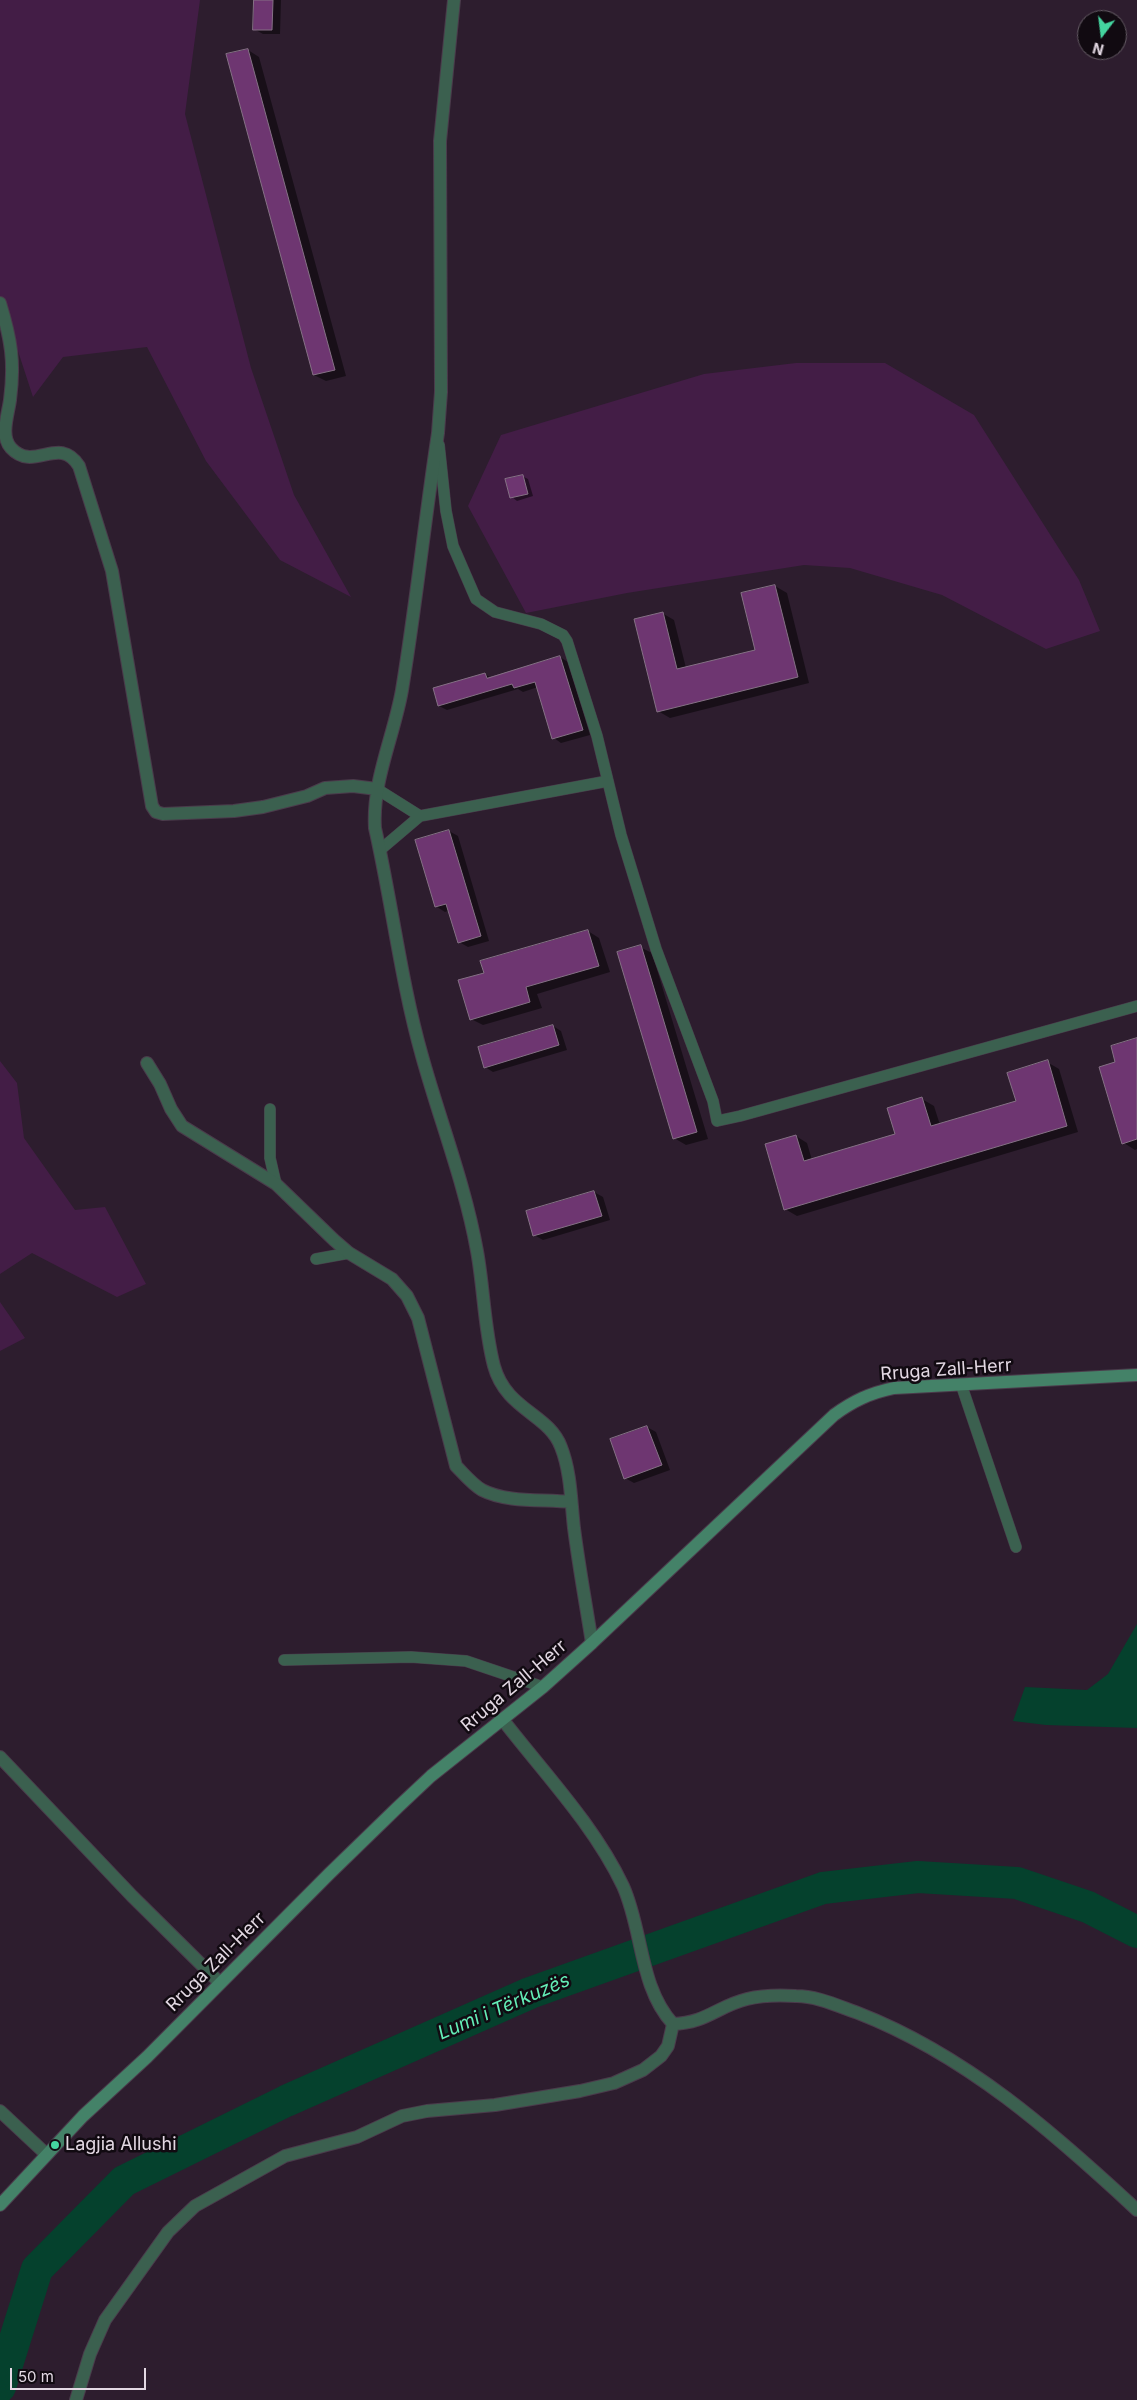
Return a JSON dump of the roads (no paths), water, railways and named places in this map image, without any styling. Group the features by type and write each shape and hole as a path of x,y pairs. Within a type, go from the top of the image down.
{"main road":[{"name":"Rruga Zall-Herr","path":"0,2205 46,2154 220,1984 328,1874 431,1776 543,1687 834,1415 850,1403 868,1394 894,1388 1137,1376"}],"street":[{"path":"454,0 440,141 441,392 438,433 402,690 374,809 380,850 421,1054 464,1194 478,1251 484,1310 495,1366 501,1384 513,1400 551,1430 561,1445 566,1464 580,1576 592,1643"},
{"path":"0,303 11,338 13,368 5,439 12,449 23,455 36,457 64,452 72,456 79,466 112,572 152,806 156,812 163,814 234,810 284,803 325,788 353,786 378,788"},
{"path":"147,1063 182,1126 276,1184 349,1253 392,1279 407,1296 418,1318 456,1466 468,1479 482,1490 502,1496 571,1502"},
{"path":"502,1720 588,1829 611,1863 624,1889 651,1986 664,2014 673,2024"},
{"path":"0,1757 132,1896 220,1984"},
{"path":"673,2024 697,2022 747,1999 772,1996 799,1996 829,2002 880,2022 948,2059 1014,2102 1064,2143 1137,2210"},
{"path":"76,2400 90,2354 105,2320 168,2232 195,2206 285,2156 357,2138 402,2116 427,2111 496,2105 580,2091 614,2083 643,2070 661,2056 668,2046 673,2024"},
{"path":"0,2111 46,2154"}],"lane":[{"path":"438,433 446,512 453,546 476,599 495,612 541,624 563,635 597,736 621,835 656,949 713,1101 717,1121 1137,1006"},
{"path":"380,850 420,816 608,782"},
{"path":"378,788 420,816"},
{"path":"270,1109 270,1158 276,1184"},
{"path":"316,1259 349,1253"},
{"path":"960,1384 1016,1547"},
{"path":"284,1660 412,1657 466,1661 543,1687"}],"waterway":[{"name":"Lumi i Tërkuzës","path":"0,2387 37,2269 124,2181 286,2101 530,1993 823,1888 918,1877 1017,1883 1088,1907 1137,1932"}],"place":[{"name":"Lagjia Allushi","path":"55,2145"}]}
